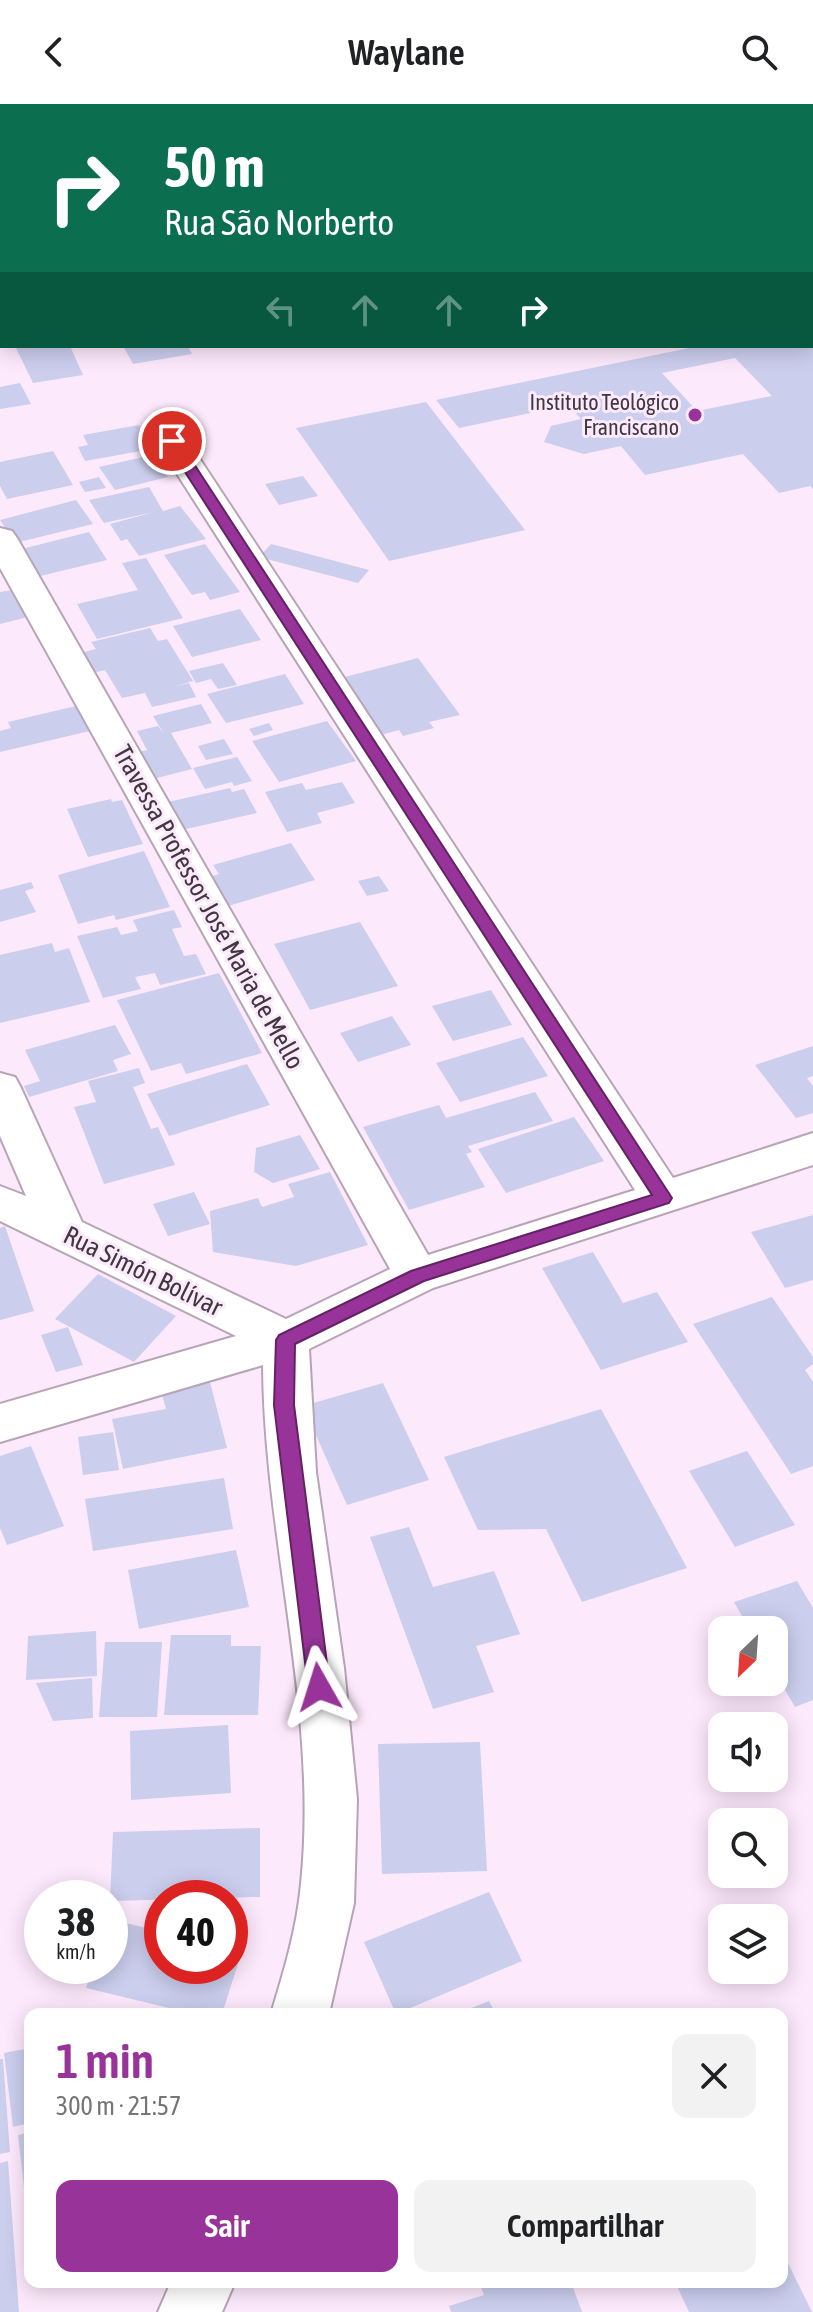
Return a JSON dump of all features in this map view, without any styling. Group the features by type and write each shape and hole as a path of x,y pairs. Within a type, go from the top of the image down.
{"street":[{"path":"172,441 663,1198"},
{"name":"Travessa Professor José Maria de Mello","path":"0,538 417,1276"},
{"path":"0,1088 66,1235"},
{"path":"0,1423 286,1340 417,1276 663,1198 806,1163"},
{"name":"Rua Simón Bolívar","path":"0,1202 286,1340"},
{"path":"286,1340 284,1405 329,1775 330,1867 319,1947 302,2008"},
{"path":"189,2312 201,2288"}],"building":[{"path":"16,348 71,348 83,375 33,383"},
{"path":"124,348 189,348 192,354 133,364"},
{"name":"Instituto Teológico Franciscano","path":"689,348 813,348 813,489 810,486 779,493 743,454 645,475 621,446 584,454 544,442 551,426 581,419 568,405 459,428 436,400","holes":["735,358 772,396 697,411 662,373"]},
{"path":"20,383 31,404 0,409 0,387"},
{"name":"Instituto Teológico Franciscano","path":"426,402 525,530 389,561 296,428"},
{"path":"139,425 152,449 85,461 78,447 88,445 83,435"},
{"path":"53,451 73,485 7,499 0,486 0,462"},
{"path":"152,455 168,477 115,490 99,467"},
{"path":"303,476 318,496 279,505 265,484"},
{"path":"99,477 106,488 85,492 79,482"},
{"path":"149,487 163,511 180,506 206,539 139,556 127,539 121,541 110,524 154,512 104,523 89,500"},
{"path":"76,500 93,524 15,543 0,520"},
{"path":"89,532 107,560 36,577 18,550"},
{"path":"205,544 240,592 210,600 205,592 192,595 164,555"},
{"path":"271,544 369,570 358,583 259,557"},
{"path":"146,558 183,618 97,639 77,604 138,590 122,563"},
{"path":"12,590 28,617 0,624 0,592"},
{"path":"240,609 261,640 192,657 173,626"},
{"path":"150,628 158,641 167,639 193,681 173,687 189,683 196,697 152,707 145,693 122,698 105,670 92,673 80,653 96,649 91,642"},
{"path":"418,658 460,715 429,722 434,728 403,736 399,730 381,735 341,678"},
{"path":"223,663 237,685 218,689 211,679 196,683 189,671"},
{"path":"285,674 304,704 226,723 207,694"},
{"path":"201,704 212,723 171,733 192,769 149,780 135,753 147,750 137,731 158,726 164,734 153,716"},
{"path":"76,706 90,731 0,752 0,731 11,728 8,722"},
{"path":"327,721 356,761 279,782 252,741"},
{"path":"269,723 273,730 254,736 249,729"},
{"path":"224,739 233,754 206,760 198,746"},
{"path":"237,757 252,781 205,789 193,768"},
{"path":"342,782 355,803 317,813 322,823 287,832 265,792 302,783 306,790"},
{"path":"230,788 232,792 244,789 257,813 182,830 168,802"},
{"path":"111,799 112,802 122,800 143,844 88,857 67,809"},
{"path":"291,843 315,880 218,909 200,880 219,874 213,865"},
{"path":"144,851 170,907 116,920 114,915 78,924 58,875"},
{"path":"379,876 389,891 367,896 358,881"},
{"path":"31,882 34,888 25,891 36,912 0,922 0,890"},
{"path":"174,910 182,927 172,929 184,956 196,954 206,974 160,985 155,973 135,977 141,989 103,998 77,936 117,927 121,935 138,931 133,920"},
{"path":"360,922 398,986 310,1010 274,944"},
{"path":"52,943 55,952 69,948 90,1002 0,1023 0,955"},
{"path":"219,973 262,1053 186,1074 181,1063 151,1071 117,1000"},
{"path":"491,990 512,1025 453,1041 432,1006"},
{"path":"392,1016 411,1045 358,1062 340,1033"},
{"path":"115,1025 131,1054 113,1060 118,1071 29,1097 24,1086 40,1081 25,1050"},
{"path":"523,1037 548,1076 460,1102 436,1063"},
{"path":"813,1046 813,1076 807,1078 813,1086 813,1113 796,1118 755,1065"},
{"path":"247,1064 270,1105 169,1136 147,1094"},
{"path":"139,1068 145,1083 133,1087 151,1129 158,1127 175,1165 104,1184 74,1107 96,1102 88,1081"},
{"path":"535,1092 553,1121 468,1146 472,1152 466,1154 485,1187 409,1210 363,1127 439,1105 446,1118"},
{"path":"574,1117 604,1161 506,1193 478,1149"},
{"path":"300,1135 320,1169 273,1183 254,1172 256,1148"},
{"path":"330,1172 368,1245 296,1266 213,1252 210,1211 258,1198 262,1207 294,1197 288,1184"},
{"path":"194,1192 210,1224 168,1236 153,1204"},
{"path":"813,1215 813,1280 785,1288 751,1232"},
{"path":"5,1226 34,1311 0,1320 0,1228"},
{"path":"593,1252 623,1303 657,1292 688,1342 601,1370 542,1268"},
{"path":"98,1274 176,1316 134,1362 55,1319"},
{"path":"772,1297 813,1357 813,1364 805,1370 813,1382 813,1466 791,1474 693,1324"},
{"path":"68,1327 83,1365 56,1372 41,1335"},
{"path":"210,1382 227,1448 123,1469 112,1419 166,1409 161,1391"},
{"path":"383,1383 429,1480 347,1505 303,1406"},
{"path":"601,1409 687,1568 582,1602 546,1529 478,1530 444,1457"},
{"path":"113,1432 119,1470 83,1475 78,1437"},
{"path":"31,1446 64,1526 7,1545 0,1528 0,1456"},
{"path":"747,1451 795,1525 735,1547 689,1471"},
{"path":"224,1478 233,1529 93,1551 85,1499"},
{"path":"409,1527 433,1587 494,1571 520,1634 476,1646 494,1692 433,1709 370,1537"},
{"path":"236,1550 249,1607 139,1629 128,1570"},
{"path":"797,1581 813,1608 813,1700 795,1707 788,1695 788,1616 742,1616 734,1602"},
{"path":"96,1631 97,1676 26,1680 28,1636"},
{"path":"171,1635 231,1635 231,1646 261,1646 258,1715 164,1715"},
{"path":"105,1642 162,1642 157,1717 99,1717"},
{"path":"92,1678 93,1718 53,1721 36,1683"},
{"path":"228,1725 231,1793 131,1800 130,1731"},
{"path":"480,1742 487,1871 382,1874 378,1744"},
{"path":"260,1828 260,1897 248,1897 248,1880 144,1880 144,1900 128,1901 128,1880 111,1880 113,1832"},
{"path":"489,1892 522,1961 410,2008 393,2008 364,1942"},
{"path":"128,1924 144,1928 144,1984 232,1984 224,2008 169,2008 86,1988 87,1984 128,1984"},
{"path":"489,2001 493,2008 472,2008"},
{"path":"24,2049 24,2124 13,2127 4,2053"},
{"path":"0,2059 3,2059 10,2152 0,2154"},
{"path":"24,2134 24,2187 18,2135"},
{"path":"8,2161 19,2312 0,2312 0,2163"},
{"path":"788,2263 812,2312 689,2312 678,2288 788,2288"},
{"path":"481,2288 573,2288 582,2312 451,2312 449,2306 484,2295"}],"place":[{"name":"Instituto Teológico Franciscano","path":"695,415"}],"route":[{"path":"172,441 663,1198 417,1276 286,1340 284,1405 319,1687"}]}
